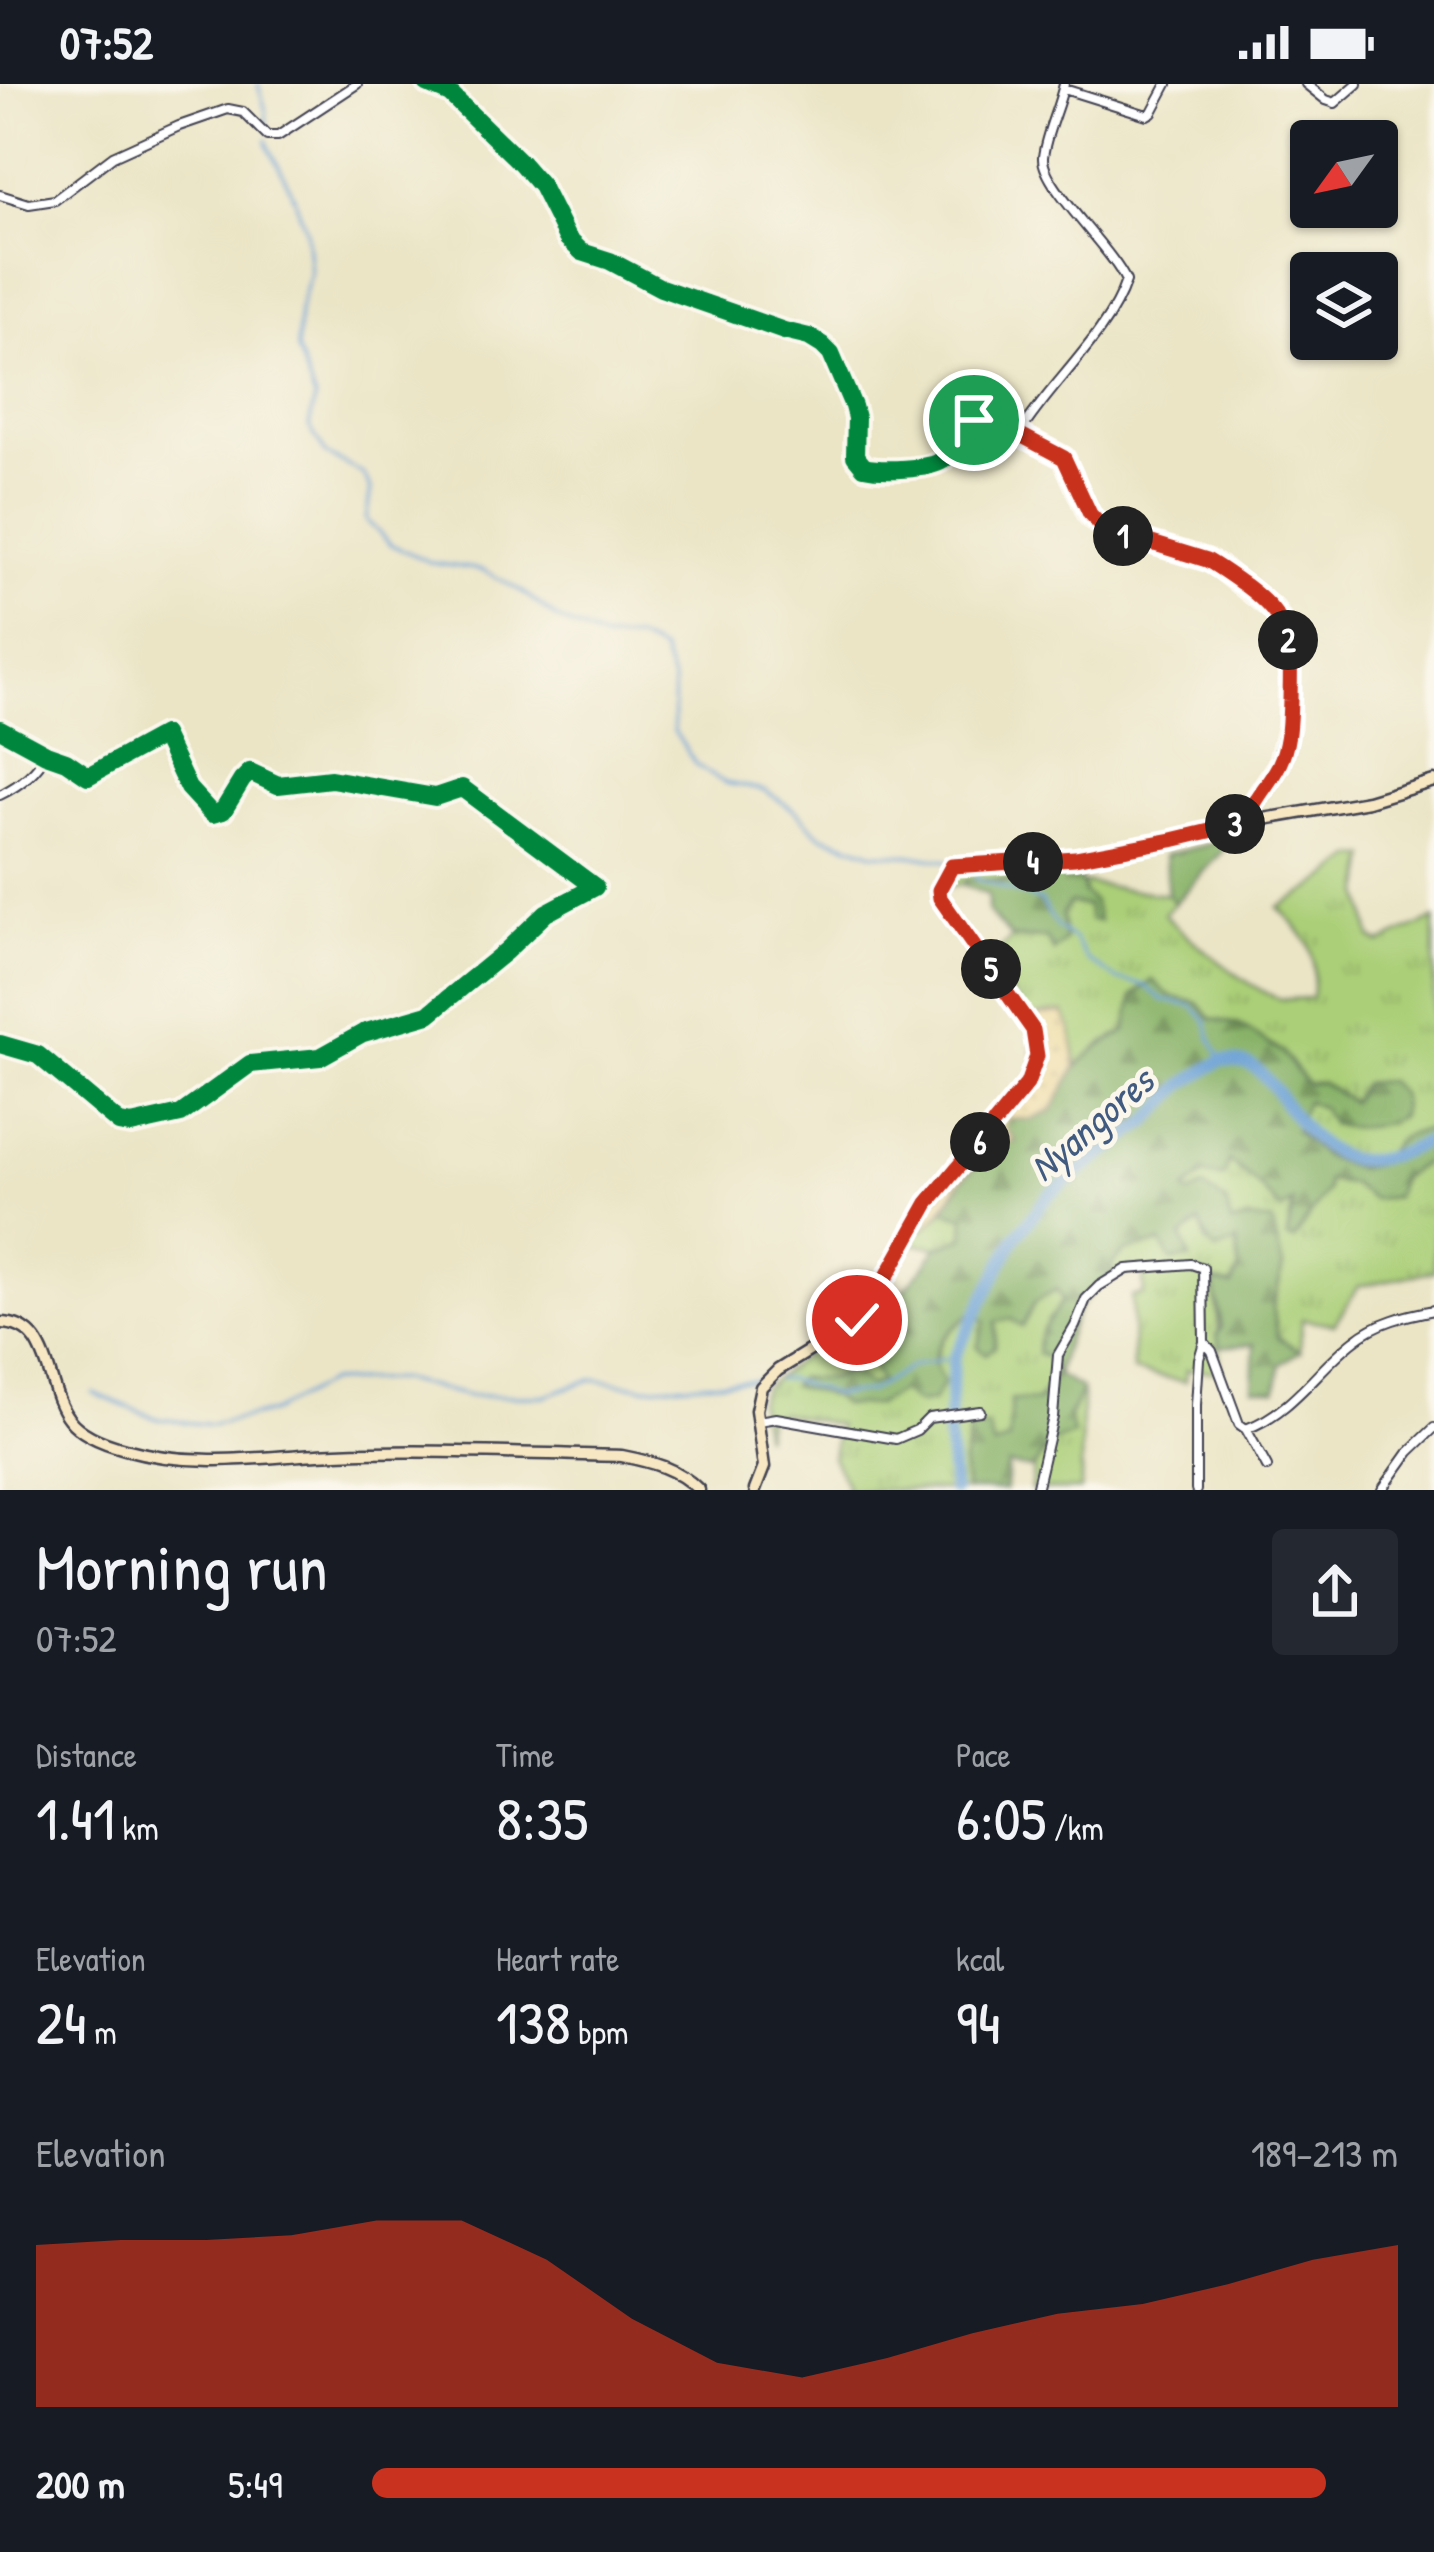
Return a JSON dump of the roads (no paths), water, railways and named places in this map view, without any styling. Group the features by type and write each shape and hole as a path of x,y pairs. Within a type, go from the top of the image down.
{"street":[{"path":"0,195 29,204 55,200 112,156 228,110 243,112 267,136 278,136 357,84"},
{"path":"427,84 450,94 521,163 542,186 567,238 582,252 661,288 822,345 831,354 854,406 855,456 864,467 939,462 977,417 986,417 1064,458 1090,514 1103,528 1207,560 1262,598 1282,623 1290,652 1289,726 1279,765 1251,807 1247,822"},
{"path":"1020,433 1088,345 1126,281 1115,260 1045,172 1044,154 1064,87 1147,115 1166,84"},
{"path":"1306,84 1335,103 1357,84"},
{"path":"0,729 88,776 163,735 188,788 212,814 223,811 250,772 278,784 331,778 435,796 462,788 596,887 546,913 429,1014 363,1033 320,1057 250,1064 190,1109 170,1118 119,1123 38,1054 0,1044"},
{"path":"0,795 17,786 46,754"},
{"path":"755,1490 764,1467 757,1399 770,1376 868,1310 928,1203 1016,1098 1034,1069 1037,1045 1033,1030 940,898 939,890 952,866 1075,858 1368,801 1434,781"},
{"path":"1036,1490 1053,1417 1058,1355 1086,1299 1127,1269 1167,1265 1201,1266 1204,1342 1196,1405 1196,1490"},
{"path":"1246,1429 1286,1407 1359,1336 1401,1317 1434,1310"},
{"path":"0,1323 31,1332 57,1397 76,1426 125,1450 214,1462 396,1452 622,1456 678,1472 699,1490"},
{"path":"1204,1342 1212,1351 1239,1424 1267,1467"},
{"path":"758,1420 776,1418 896,1439 917,1430 929,1418 980,1411"},
{"path":"1382,1490 1409,1452 1434,1428"}],"waterway":[{"path":"258,84 267,129"},
{"path":"267,139 306,230 310,272 299,310 297,350 315,399 309,426 326,454 363,474 371,489 366,520 390,544 432,563 483,570 523,592 557,619 604,640 636,639 662,652 673,683 674,731 696,765 725,783 764,790 820,835 874,853 952,862"},
{"path":"977,867 976,879 1041,901 1087,960 1118,980 1145,985 1162,1000 1192,1006 1207,1021 1222,1060"},
{"name":"Nyangores","path":"953,1490 948,1430 954,1357 1016,1237 1049,1195 1150,1120 1184,1084 1222,1060 1250,1065 1268,1080 1315,1140 1348,1158 1385,1158 1434,1138"},
{"path":"777,1379 834,1395 869,1392 912,1366 954,1357"},
{"path":"93,1393 158,1419 211,1425 272,1412 329,1382 401,1380 469,1396 544,1396 592,1379 644,1387 762,1379"}]}
